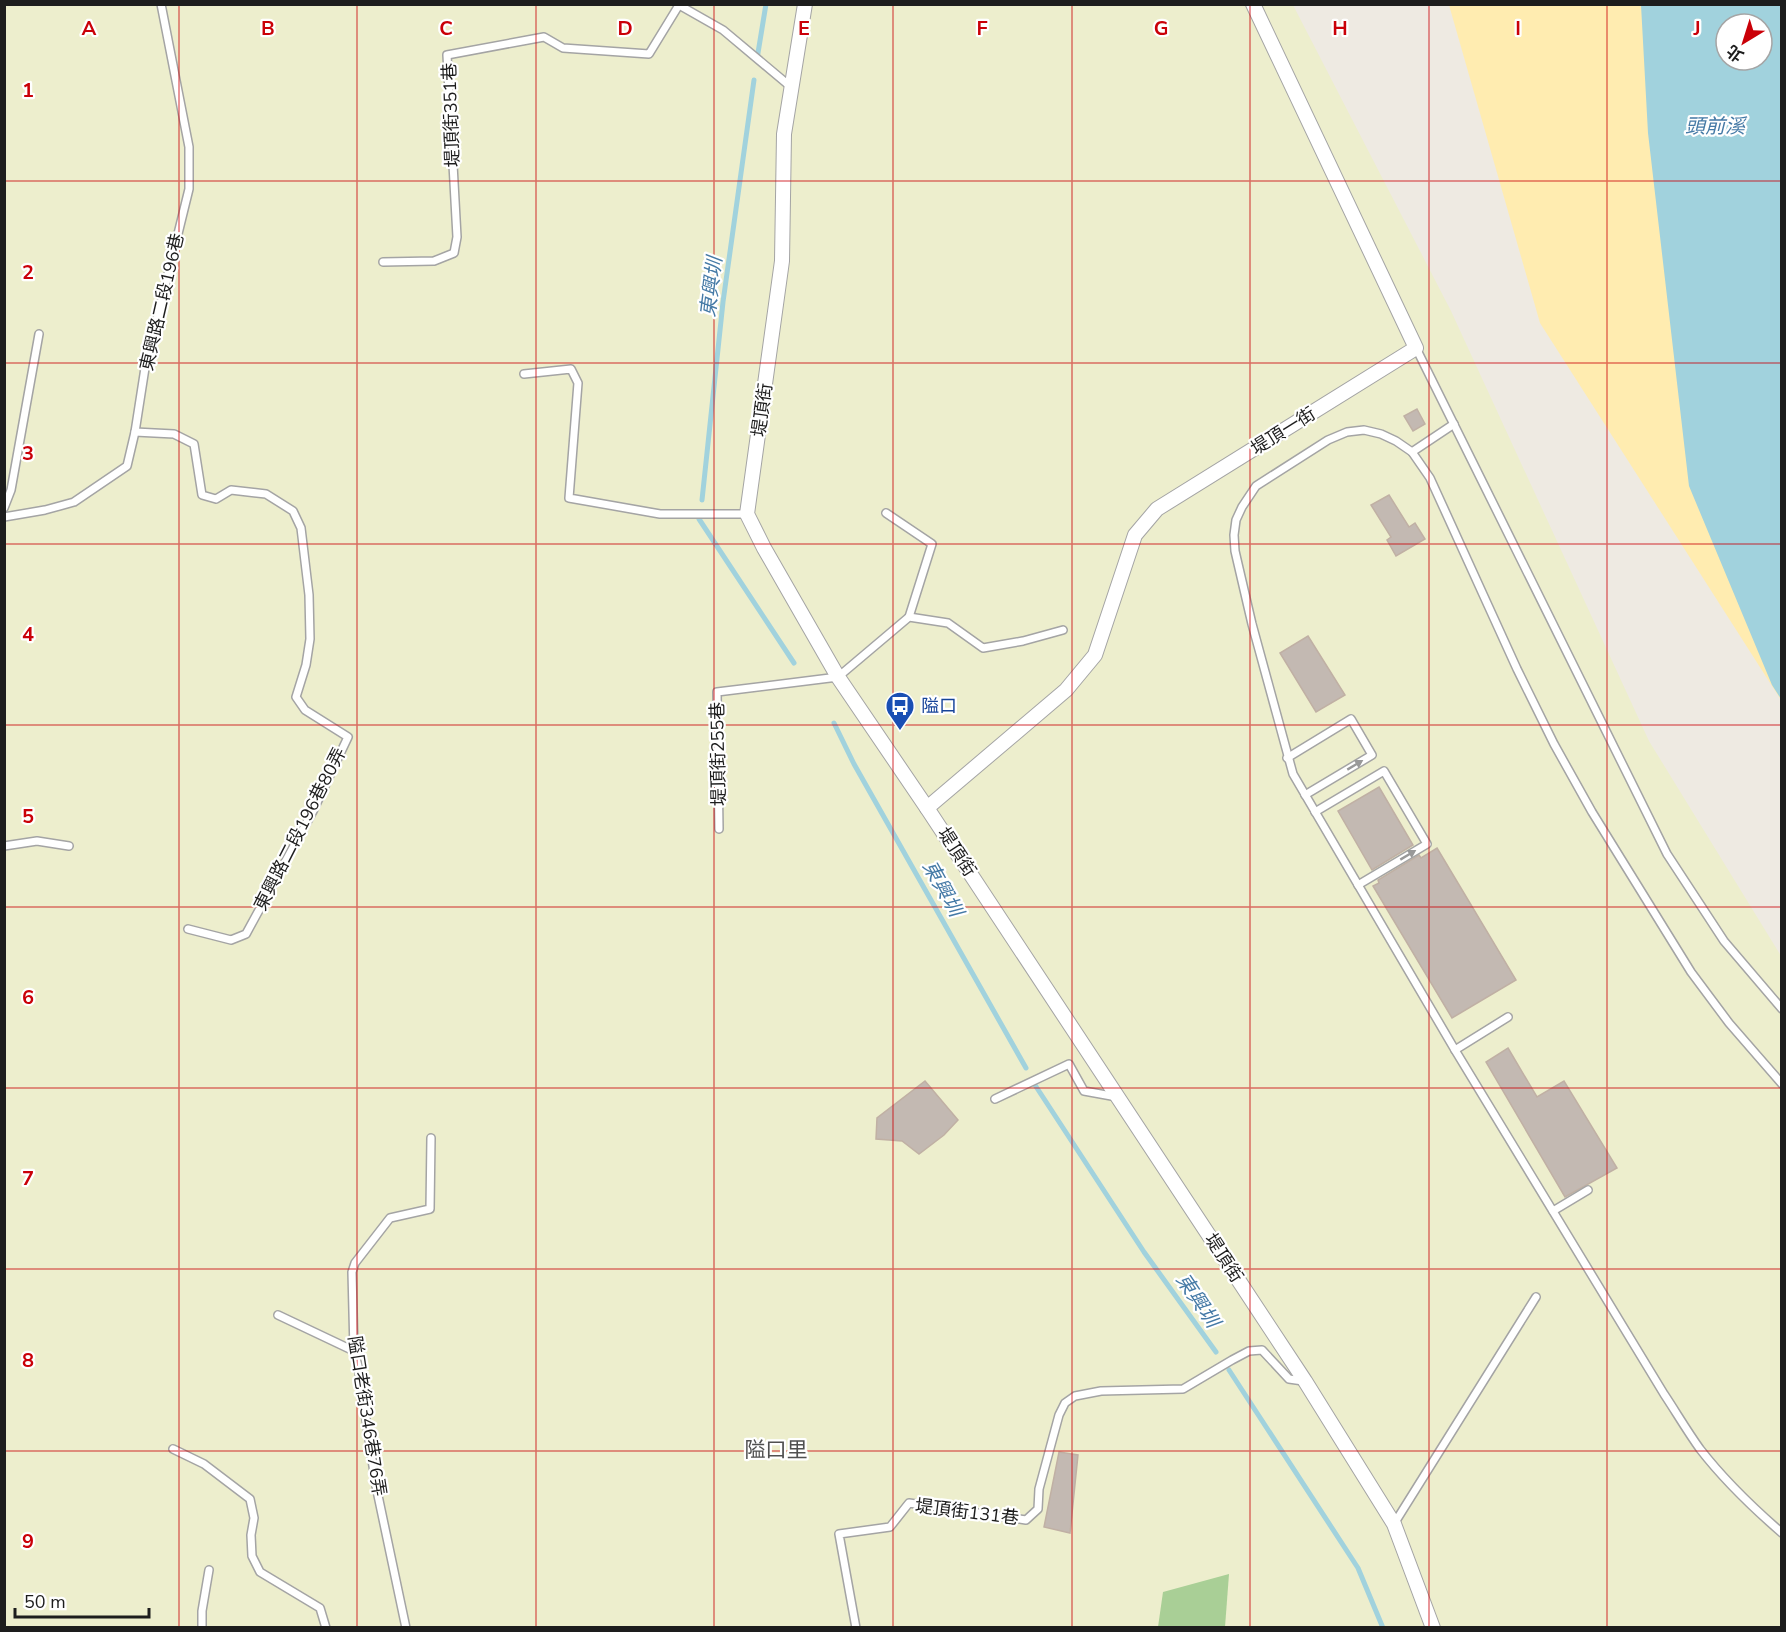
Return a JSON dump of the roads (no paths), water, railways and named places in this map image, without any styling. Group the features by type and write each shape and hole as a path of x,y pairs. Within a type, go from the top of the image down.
{"street":[{"name":"堤頂街","path":"805,4 784,134 782,261 747,514 838,677 927,807 1305,1381 1373,1494 1394,1524 1433,1628"},
{"path":"1253,4 1416,348"},
{"name":"堤頂一街","path":"927,807 1066,690 1095,655 1135,534 1157,509 1416,348"}],"lane":[{"name":"東興路二段196巷","path":"4,517 74,502 127,466 145,368 189,189 189,147 161,4"},
{"name":"堤頂街351巷","path":"383,262 434,261 454,253 457,237 447,55 544,37 563,48 649,54 679,5 723,30 791,87"},
{"path":"4,508 11,490 39,334"},
{"path":"1416,348 1667,854 1724,940 1782,1009"},
{"path":"524,374 572,369 578,383 569,498 660,514 747,514"},
{"path":"1412,452 1454,423"},
{"path":"1782,1084 1729,1023 1691,972 1593,812 1554,744 1517,669 1430,478 1412,452 1380,434 1364,430 1347,432 1328,440 1267,478 1248,495 1239,513 1234,535 1235,550 1252,624 1293,774 1455,1050 1664,1394 1699,1447 1741,1496 1782,1533"},
{"name":"東興路二段196巷80弄","path":"135,432 174,434 194,444 202,495 216,499 231,490 266,494 293,511 301,528 309,595 310,639 306,665 296,697 305,710 348,736 313,811 246,934 231,940 188,929"},
{"path":"838,677 909,617 932,544 886,513"},
{"path":"909,617 948,623 983,648 1023,641 1063,630"},
{"name":"堤頂街255巷","path":"719,829 717,692 838,677"},
{"path":"1287,758 1351,719 1372,755 1305,795"},
{"path":"1315,813 1384,771 1426,844 1358,885"},
{"path":"4,846 37,841 69,846"},
{"path":"1455,1050 1508,1017"},
{"path":"995,1099 1069,1064 1084,1091 1117,1097"},
{"name":"隘口老街346巷76弄","path":"406,1628 376,1486 354,1351 352,1272 355,1263 390,1218 430,1209 431,1138"},
{"path":"1553,1211 1588,1190"},
{"path":"1394,1524 1536,1297"},
{"path":"278,1315 354,1351"},
{"name":"堤頂街131巷","path":"855,1628 839,1534 890,1527 909,1503 1026,1520 1038,1509 1039,1489 1059,1415 1065,1403 1075,1396 1101,1391 1183,1389 1232,1360 1249,1352 1262,1350 1289,1379 1305,1381"},
{"path":"173,1449 204,1464 250,1499 254,1518 251,1534 252,1556 260,1572 320,1608 326,1628"},
{"path":"202,1628 202,1611 209,1570"}],"water":[{"name":"頭前溪","path":"1780,4 1782,11 1781,699 1772,685 1689,486 1648,133 1641,5"}],"waterway":[{"name":"東興圳","path":"757,59 766,4"},
{"name":"東興圳","path":"702,500 723,302 754,80"},
{"name":"東興圳","path":"699,519 794,663"},
{"name":"東興圳","path":"834,723 854,764 1026,1068"},
{"name":"東興圳","path":"1035,1085 1144,1252 1216,1352"},
{"name":"東興圳","path":"1229,1370 1358,1568 1383,1628"}],"place":[{"name":"隘口","path":"900,732"}],"district":[{"name":"隘口里","path":"776,1450"}]}
